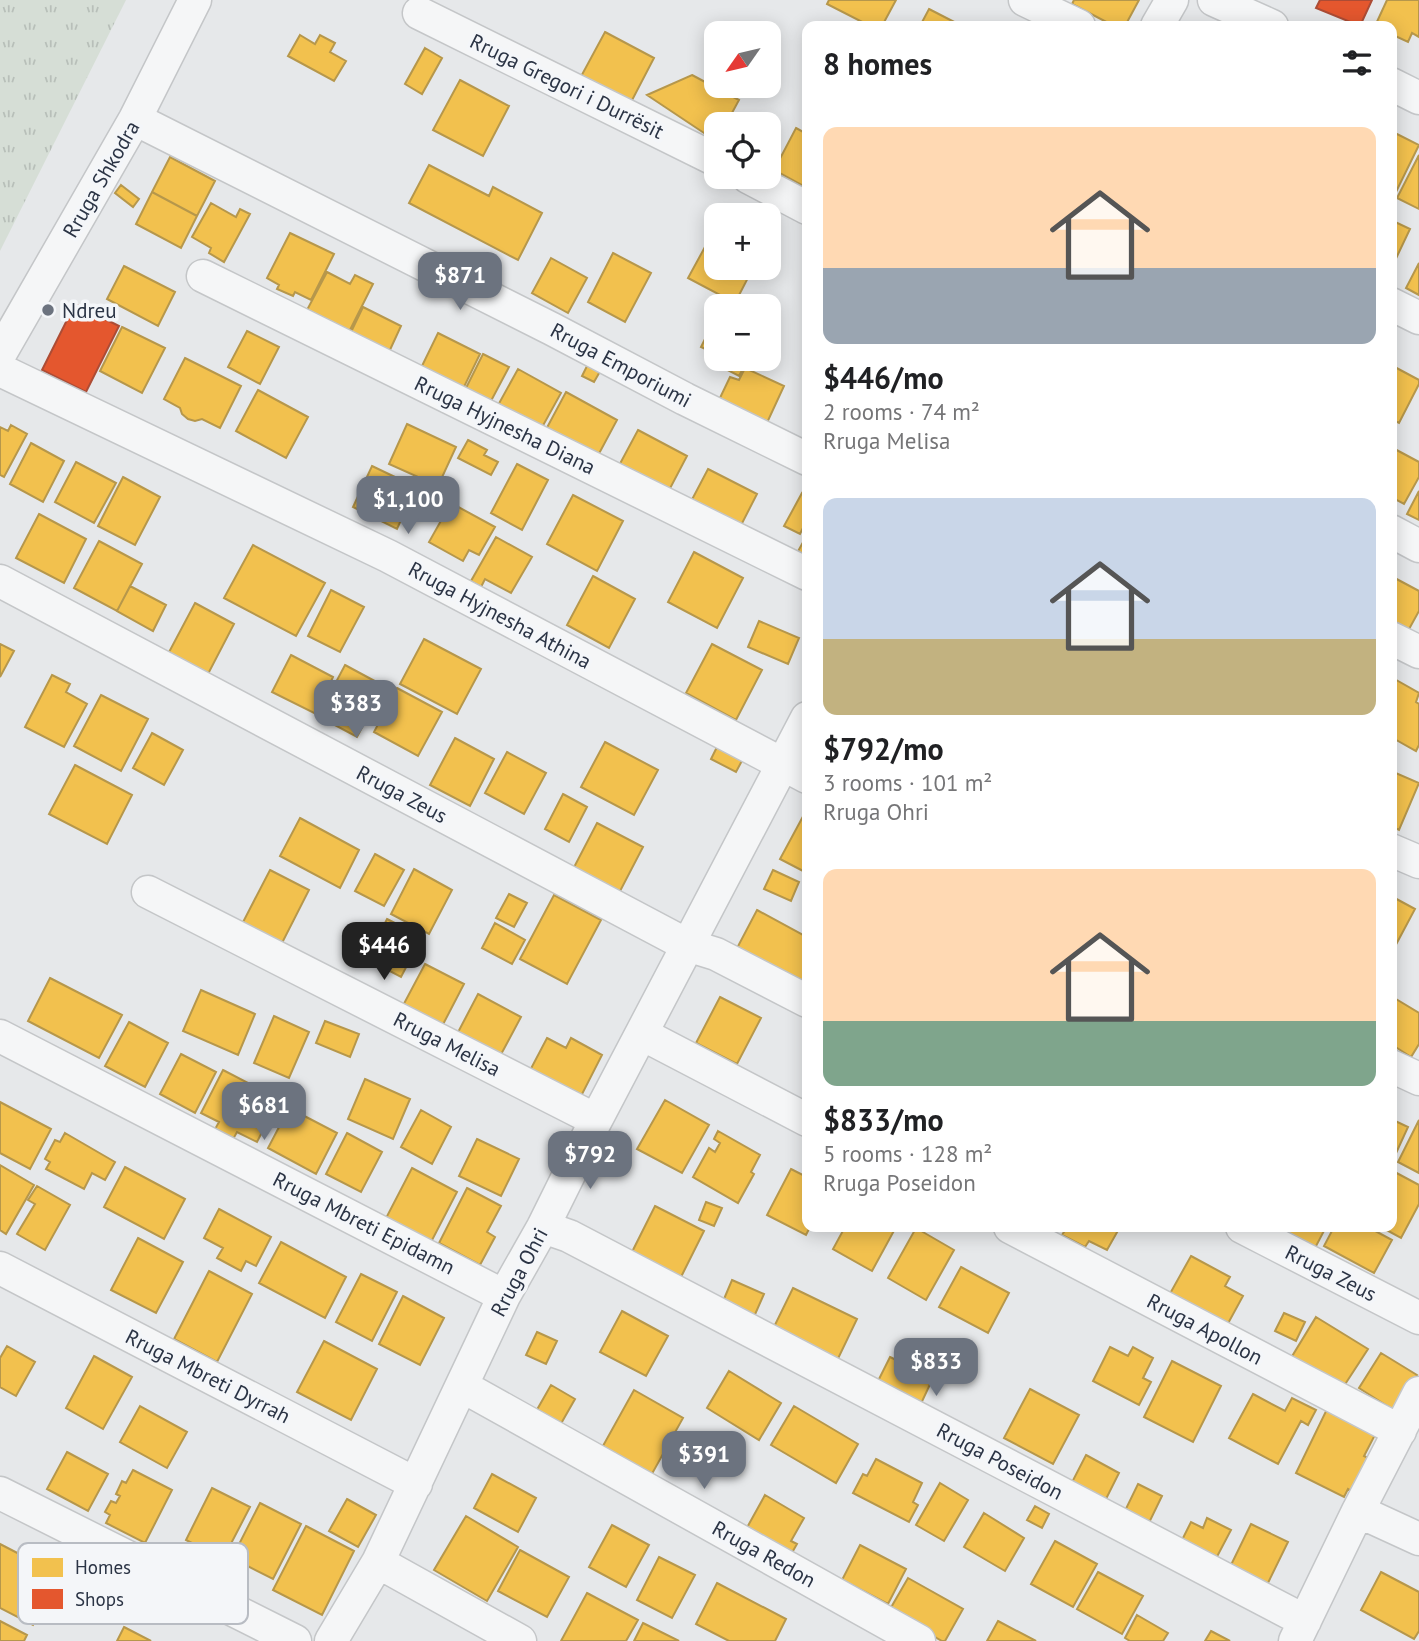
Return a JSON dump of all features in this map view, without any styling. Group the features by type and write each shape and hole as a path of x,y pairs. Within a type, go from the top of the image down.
{"street":[{"name":"Rruga Shkodra","path":"0,354 135,119 195,0"},
{"path":"1025,0 1069,21"},
{"path":"1160,21 1172,0"},
{"path":"1214,0 1261,21"},
{"name":"Rruga Gregori i Durrësit","path":"419,12 704,154"},
{"path":"1397,87 1419,98"},
{"name":"Rruga Emporiumi","path":"135,119 802,457"},
{"path":"771,189 802,205"},
{"name":"Rruga Hyjnesha Diana","path":"203,276 802,573"},
{"path":"1397,307 1419,318"},
{"name":"Rruga Hyjnesha Athina","path":"0,370 388,556 795,771"},
{"path":"1397,534 1419,546"},
{"name":"Rruga Zeus","path":"0,581 687,945 716,954 802,998"},
{"path":"1397,641 1419,652"},
{"name":"Rruga Ohri","path":"331,1641 378,1562 504,1296 543,1227 687,945 795,771 802,740"},
{"path":"1397,853 1419,862"},
{"name":"Rruga Melisa","path":"148,892 596,1119"},
{"path":"642,1034 802,1117"},
{"name":"Rruga Mbreti Epidamn","path":"0,1035 504,1296"},
{"path":"1397,1069 1419,1079"},
{"name":"Rruga Poseidon","path":"543,1227 569,1236 1300,1631"},
{"name":"Rruga Apollon","path":"1020,1232 1400,1431"},
{"name":"Rruga Zeus","path":"1252,1232 1419,1318"},
{"name":"Rruga Mbreti Dyrrah","path":"0,1268 416,1484"},
{"name":"Rruga Redon","path":"462,1386 919,1641"},
{"path":"1300,1631 1419,1393"},
{"path":"0,1493 100,1543"},
{"path":"1358,1511 1419,1539"},
{"path":"378,1562 520,1641"},
{"path":"248,1617 295,1641"}],"green space":[{"path":"0,0 126,0 0,251"}],"building: Homes":[{"path":"829,0 896,0 885,21 860,21 827,4"},
{"path":"1074,0 1139,0 1128,21 1104,21 1072,4"},
{"path":"1387,0 1419,0 1419,37 1412,33 1408,42 1397,37 1397,21 1377,21"},
{"path":"929,9 952,21 923,21"},
{"path":"605,32 654,58 628,108 578,82"},
{"path":"300,35 315,44 320,35 335,43 330,52 346,61 334,81 288,56"},
{"path":"425,48 442,58 422,94 405,84"},
{"path":"692,75 704,81 704,98 739,100 732,112 704,112 704,133 647,95"},
{"path":"460,80 509,106 483,156 433,130"},
{"path":"796,128 802,131 802,185 781,174 781,157"},
{"path":"1397,134 1419,145 1397,190"},
{"path":"1419,155 1419,209 1397,198"},
{"path":"170,157 215,181 197,216 152,192"},
{"path":"429,165 489,196 493,187 542,213 518,260 409,203"},
{"path":"121,185 139,199 133,207 115,193"},
{"path":"152,192 197,216 181,248 136,224"},
{"path":"211,203 236,217 240,209 250,214 224,262 209,253 211,248 192,237"},
{"path":"1397,223 1410,229 1397,256"},
{"path":"290,233 334,254 311,300 295,292 293,296 277,289 279,285 267,278"},
{"path":"704,249 704,280 747,280 740,294 718,294 688,278"},
{"path":"613,253 651,273 625,322 588,302"},
{"path":"551,258 587,278 568,313 532,293"},
{"path":"1419,263 1419,295 1406,288"},
{"path":"124,266 175,292 158,326 107,299"},
{"path":"327,272 350,284 355,275 373,284 349,332 307,310"},
{"path":"363,307 401,326 389,352 351,332"},
{"path":"122,327 165,348 142,393 100,371"},
{"path":"247,331 279,347 260,384 228,367"},
{"path":"438,333 480,354 462,391 420,370"},
{"path":"483,354 509,367 491,401 466,388"},
{"path":"185,358 241,386 220,428 202,419 188,419 180,408 164,399"},
{"path":"589,362 602,368 594,382 582,376"},
{"path":"1397,368 1419,380 1399,423 1397,422"},
{"path":"518,369 561,393 540,431 497,407"},
{"path":"729,371 742,371 739,376"},
{"path":"744,371 752,371 784,386 766,425 718,402 730,377 739,380"},
{"path":"258,390 308,417 286,458 236,431"},
{"path":"566,392 617,420 594,463 543,435"},
{"path":"407,424 456,447 438,486 389,464"},
{"path":"11,425 27,434 4,477 0,475 0,427 8,431"},
{"path":"638,430 687,456 665,498 615,473"},
{"path":"468,440 487,450 484,455 498,462 491,475 458,458"},
{"path":"31,443 64,461 43,502 10,484"},
{"path":"1397,450 1419,462 1419,477 1404,504 1397,500"},
{"path":"76,462 116,483 94,523 55,502"},
{"path":"517,464 548,480 522,530 491,513"},
{"path":"372,466 416,487 397,529 353,507"},
{"path":"708,469 757,494 735,537 686,511"},
{"path":"123,477 160,497 135,545 98,526"},
{"path":"1419,491 1419,520 1407,514"},
{"path":"802,493 800,534 784,526"},
{"path":"573,495 623,521 597,571 547,544"},
{"path":"451,503 495,527 479,555 469,550 463,561 429,542"},
{"path":"39,514 86,539 64,583 16,558"},
{"path":"496,537 532,557 511,593 485,579 481,587 471,581"},
{"path":"99,541 142,564 117,611 74,588"},
{"path":"802,544 802,567 792,562"},
{"path":"253,545 325,583 296,636 224,598"},
{"path":"694,552 743,578 717,628 668,602"},
{"path":"593,576 635,599 609,648 567,625"},
{"path":"1397,579 1419,591 1419,611 1408,631 1397,625"},
{"path":"130,586 166,605 153,631 117,611"},
{"path":"331,590 364,607 340,652 308,636"},
{"path":"195,603 234,624 208,674 168,654"},
{"path":"759,621 799,638 788,664 748,647"},
{"path":"424,639 481,669 457,714 400,684"},
{"path":"0,644 14,651 0,677"},
{"path":"712,644 762,670 736,720 686,693"},
{"path":"291,655 333,677 316,714 272,692"},
{"path":"345,665 384,686 357,737 318,716"},
{"path":"52,675 70,684 66,692 87,704 64,747 25,727"},
{"path":"1397,680 1419,693 1416,702 1419,704 1419,745 1416,751 1397,740"},
{"path":"397,688 442,712 418,756 374,732"},
{"path":"101,695 148,719 121,771 74,746"},
{"path":"152,733 183,750 164,785 133,768"},
{"path":"455,738 494,759 470,806 430,785"},
{"path":"720,741 745,755 736,772 711,759"},
{"path":"605,742 658,770 634,815 581,787"},
{"path":"507,752 546,773 524,814 485,793"},
{"path":"75,765 132,795 107,844 49,814"},
{"path":"1397,774 1419,783 1399,830 1397,829"},
{"path":"563,794 587,807 569,842 545,829"},
{"path":"300,818 359,850 340,888 280,856"},
{"path":"802,818 802,870 780,859"},
{"path":"597,823 643,847 617,897 571,873"},
{"path":"375,854 404,870 384,906 355,891"},
{"path":"414,869 452,890 429,934 391,914"},
{"path":"270,870 309,890 280,947 241,926"},
{"path":"773,870 799,882 791,901 764,889"},
{"path":"509,894 527,903 514,927 496,918"},
{"path":"554,895 601,920 567,984 520,959"},
{"path":"1397,899 1415,909 1397,943"},
{"path":"757,910 802,934 802,986 736,950"},
{"path":"387,919 422,937 401,977 367,959"},
{"path":"495,923 525,940 512,964 482,948"},
{"path":"425,964 464,984 438,1034 399,1013"},
{"path":"50,978 122,1015 99,1058 28,1021"},
{"path":"201,990 255,1014 238,1055 183,1031"},
{"path":"478,994 521,1017 498,1060 455,1038"},
{"path":"720,997 761,1018 737,1064 696,1043"},
{"path":"1397,1000 1419,1013 1419,1044 1411,1057 1397,1048"},
{"path":"274,1016 309,1032 289,1078 254,1063"},
{"path":"325,1021 359,1034 350,1057 316,1043"},
{"path":"129,1022 168,1043 145,1087 105,1066"},
{"path":"547,1038 566,1048 571,1038 602,1055 577,1104 526,1078"},
{"path":"181,1054 216,1072 195,1113 160,1094"},
{"path":"223,1070 279,1099 257,1142 237,1132 232,1141 214,1131 219,1122 201,1113"},
{"path":"365,1079 410,1099 393,1139 348,1119"},
{"path":"665,1100 709,1125 682,1173 637,1149"},
{"path":"0,1102 51,1129 30,1169 0,1153"},
{"path":"289,1108 337,1133 316,1174 268,1148"},
{"path":"421,1110 451,1127 432,1164 401,1147"},
{"path":"1419,1120 1419,1173 1398,1162"},
{"path":"1397,1122 1408,1127 1397,1151"},
{"path":"718,1131 760,1155 751,1172 754,1174 738,1203 693,1177 709,1148 715,1152 720,1143 714,1139"},
{"path":"65,1133 115,1162 105,1180 92,1173 84,1189 46,1169 50,1162 45,1159 55,1140 60,1142"},
{"path":"347,1133 382,1152 361,1192 326,1174"},
{"path":"477,1139 519,1159 501,1196 459,1176"},
{"path":"0,1165 34,1185 6,1234 0,1230"},
{"path":"125,1167 185,1199 164,1239 104,1207"},
{"path":"412,1168 457,1192 429,1246 384,1222"},
{"path":"791,1169 802,1174 802,1232 808,1232 806,1235 767,1215"},
{"path":"1397,1173 1419,1185 1419,1204 1401,1238 1390,1232 1397,1232"},
{"path":"37,1186 70,1205 45,1250 17,1234 35,1204 28,1200"},
{"path":"467,1188 501,1206 487,1232 495,1237 480,1265 439,1243"},
{"path":"706,1202 722,1208 714,1226 699,1220"},
{"path":"655,1206 704,1231 679,1281 632,1252"},
{"path":"219,1209 271,1237 256,1266 246,1261 241,1271 217,1258 223,1248 204,1238"},
{"path":"842,1232 893,1232 872,1271 833,1249"},
{"path":"914,1232 923,1232 954,1250 926,1300 888,1278"},
{"path":"1064,1232 1117,1232 1107,1250 1089,1241 1085,1247 1062,1235"},
{"path":"1285,1232 1323,1232 1315,1248"},
{"path":"1331,1232 1377,1232 1392,1240 1374,1273 1324,1246"},
{"path":"138,1238 183,1262 156,1313 111,1290"},
{"path":"281,1242 346,1277 325,1318 259,1283"},
{"path":"1191,1256 1230,1277 1225,1286 1243,1296 1225,1329 1167,1299"},
{"path":"961,1267 1009,1293 988,1333 939,1307"},
{"path":"209,1271 252,1294 217,1362 174,1339"},
{"path":"361,1274 397,1292 372,1341 336,1322"},
{"path":"732,1280 764,1294 753,1319 721,1306"},
{"path":"793,1288 857,1319 834,1367 770,1335"},
{"path":"403,1296 444,1318 420,1365 379,1344"},
{"path":"622,1311 668,1336 646,1376 600,1352"},
{"path":"1284,1313 1305,1322 1296,1341 1275,1331"},
{"path":"1316,1317 1368,1349 1342,1389 1291,1358"},
{"path":"537,1332 557,1341 546,1364 526,1355"},
{"path":"324,1341 377,1369 351,1420 297,1392"},
{"path":"7,1346 35,1362 16,1396 0,1387 0,1358"},
{"path":"1110,1347 1128,1356 1133,1347 1153,1358 1143,1378 1151,1382 1139,1405 1093,1381"},
{"path":"1381,1353 1417,1375 1395,1411 1359,1388"},
{"path":"94,1356 132,1377 103,1429 66,1408"},
{"path":"890,1357 933,1378 918,1410 874,1389"},
{"path":"1172,1361 1221,1386 1193,1442 1144,1417"},
{"path":"729,1371 781,1403 759,1440 707,1408"},
{"path":"551,1385 575,1399 554,1436 530,1422"},
{"path":"1030,1389 1079,1415 1053,1464 1004,1438"},
{"path":"634,1390 683,1418 648,1481 599,1453"},
{"path":"1253,1394 1285,1411 1292,1398 1316,1410 1308,1425 1301,1421 1278,1464 1229,1438"},
{"path":"1329,1405 1378,1429 1364,1456 1370,1459 1353,1492 1348,1489 1344,1497 1296,1473"},
{"path":"140,1406 187,1432 167,1468 120,1442"},
{"path":"794,1406 858,1444 836,1483 771,1445"},
{"path":"67,1452 108,1474 88,1511 47,1489"},
{"path":"1086,1455 1119,1473 1101,1509 1067,1492"},
{"path":"876,1459 922,1483 913,1502 918,1505 909,1522 853,1493 863,1474 867,1476"},
{"path":"133,1470 172,1490 145,1543 106,1523 110,1515 105,1512 111,1501 116,1503 120,1496 116,1494 122,1481 126,1483"},
{"path":"492,1474 536,1498 518,1532 474,1508"},
{"path":"940,1483 968,1500 944,1541 916,1525"},
{"path":"1138,1484 1162,1496 1144,1533 1120,1521"},
{"path":"212,1488 250,1507 231,1543 192,1543 186,1540"},
{"path":"765,1495 804,1518 791,1541 797,1544 789,1558 744,1533"},
{"path":"347,1499 376,1515 358,1547 329,1531"},
{"path":"260,1503 301,1524 273,1579 248,1566 248,1543 240,1543"},
{"path":"1035,1506 1049,1514 1042,1528 1027,1520"},
{"path":"984,1513 1024,1538 1005,1571 964,1547"},
{"path":"466,1516 518,1547 487,1601 434,1570"},
{"path":"1207,1518 1231,1530 1210,1570 1176,1552 1191,1522 1203,1528"},
{"path":"1251,1524 1288,1542 1266,1587 1229,1569"},
{"path":"612,1525 649,1545 626,1587 589,1567"},
{"path":"306,1526 354,1551 322,1615 273,1590"},
{"path":"1055,1541 1097,1564 1073,1607 1031,1584"},
{"path":"0,1544 18,1553 18,1617 0,1608"},
{"path":"860,1545 906,1569 888,1604 842,1580"},
{"path":"520,1550 569,1577 547,1617 498,1591"},
{"path":"659,1557 695,1575 672,1618 637,1600"},
{"path":"1098,1572 1143,1596 1122,1634 1077,1609"},
{"path":"1381,1572 1419,1592 1419,1631 1414,1639 1361,1610"},
{"path":"908,1578 963,1609 945,1641 889,1611"},
{"path":"717,1583 786,1619 775,1641 729,1641 696,1624"},
{"path":"587,1593 638,1620 626,1641 561,1641"},
{"path":"1137,1615 1168,1633 1163,1641 1130,1641 1125,1638"},
{"path":"0,1621 27,1635 24,1641 0,1641"},
{"path":"998,1621 1036,1641 987,1641"},
{"path":"643,1623 679,1641 634,1641"},
{"path":"124,1627 151,1641 117,1641"},
{"path":"1211,1631 1230,1641 1205,1641"}],"building: Shops":[{"path":"1320,0 1372,0 1362,21 1348,21 1316,8"},
{"path":"75,304 119,326 86,392 42,370"}],"place":[{"name":"Ndreu","path":"48,310"}]}
